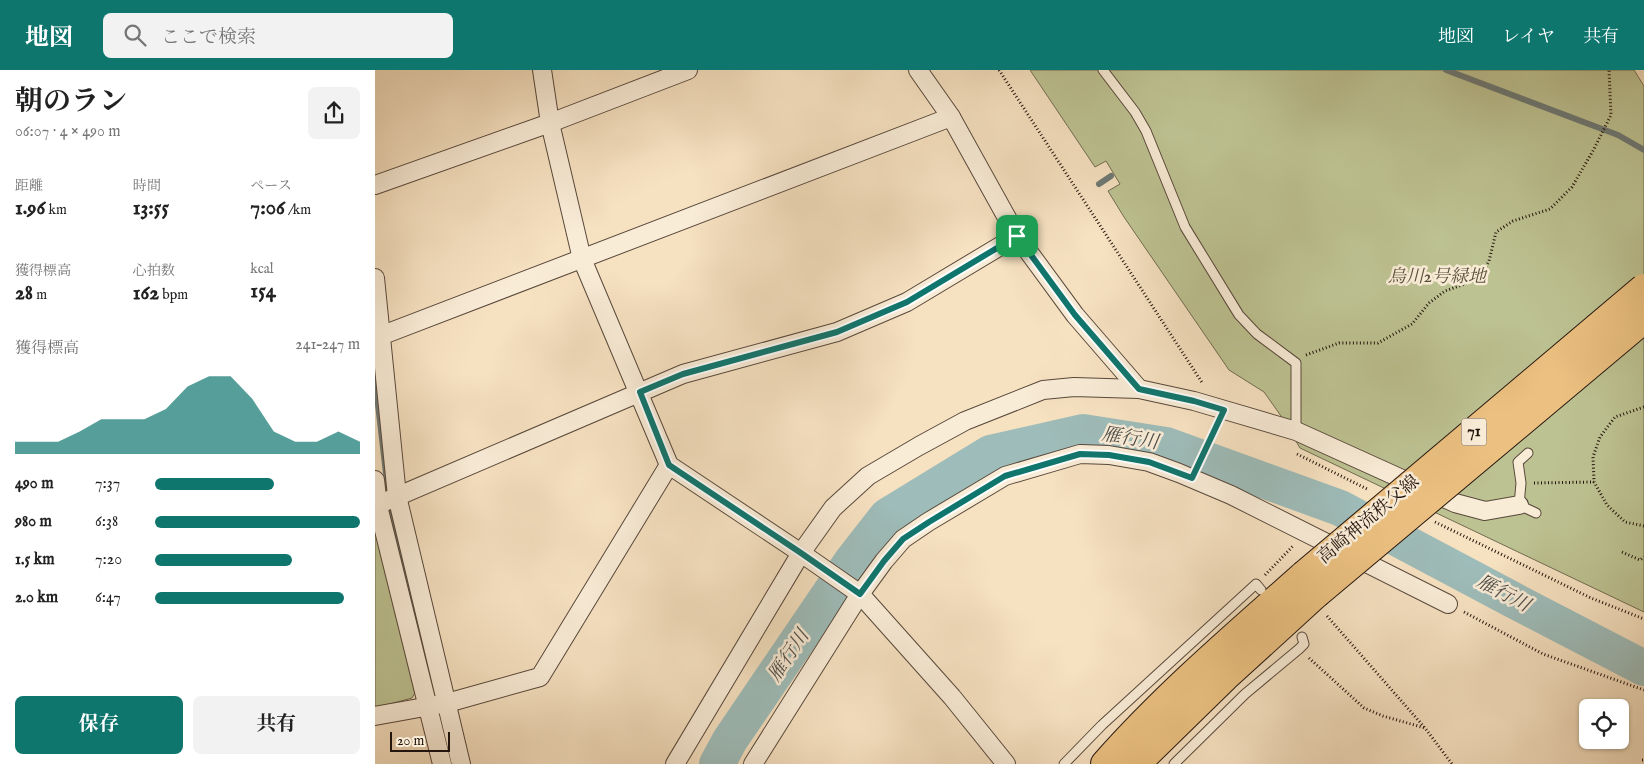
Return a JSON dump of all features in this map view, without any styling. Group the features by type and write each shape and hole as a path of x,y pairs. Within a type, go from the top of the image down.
{"main road":[{"name":"高崎神流秩父線","path":"1137,764 1225,676 1315,595 1644,288"},
{"name":"高崎神流秩父線","path":"1105,764 1156,710 1209,659 1315,595 1644,319"}],"street":[{"path":"542,70 550,123 582,259 640,392 669,465 860,594 952,697 1006,764"},
{"path":"375,186 550,123 688,70"},
{"path":"919,70 951,116 1017,236 1075,315 1139,389"},
{"path":"378,337 951,116"},
{"path":"376,506 683,374 837,332 907,302 1017,236"},
{"path":"375,278 378,337 397,496 461,764"},
{"path":"675,764 801,553 833,508 868,476 965,421 1043,390 1074,387 1139,389 1296,431 1455,502 1485,511 1519,505"},
{"path":"753,764 860,594 903,539 1005,476 1080,454 1109,455 1149,462 1194,474 1231,495 1448,604"},
{"path":"375,716 427,705 447,703 540,677 669,465"},
{"path":"375,480 376,506 442,764"}],"lane":[{"path":"1103,70 1135,112 1146,131 1185,227 1239,315 1257,334 1296,363 1296,431"},
{"path":"1528,453 1518,462 1521,483 1519,505 1536,513"},
{"path":"1064,764 1102,725 1259,587"},
{"path":"1175,764 1245,694 1304,644 1302,637"}],"path":[{"path":"999,70 1221,412 1194,474"},
{"path":"1291,360 1339,343 1378,343 1412,324 1429,303 1445,291 1479,279 1489,261 1496,232 1513,221 1550,209 1572,187 1611,115 1609,70"},
{"path":"1644,407 1615,418 1600,437 1593,457 1594,482 1607,505 1625,522 1644,526"},
{"path":"1521,483 1594,482"},
{"path":"1259,587 1307,533"},
{"path":"1622,552 1640,560 1644,558"},
{"path":"1315,595 1425,728 1452,764"},
{"path":"1448,604 1543,654 1644,690"},
{"path":"1299,649 1364,708 1383,716 1425,728"}],"green space":[{"name":"烏川2号緑地","path":"1030,70 1634,70 1644,86 1644,612 1300,448 1264,392 1229,370 1108,191 1120,184 1106,161 1095,167"},
{"path":"375,524 417,689 412,698 375,708"}],"waterway":[{"path":"1446,70 1618,135 1644,150"},
{"path":"1099,184 1111,176"},
{"path":"375,379 391,516 451,764"},
{"name":"雁行川","path":"717,764 730,740 851,562 887,516 990,453 1083,432 1166,445 1340,508 1644,668"}],"route":[{"path":"1017,236 1075,315 1139,389 1194,401 1224,410 1192,478 1149,462 1109,455 1080,454 1005,476 903,539 860,594 669,465 640,392 683,374 837,332 907,302 1017,236"}]}
